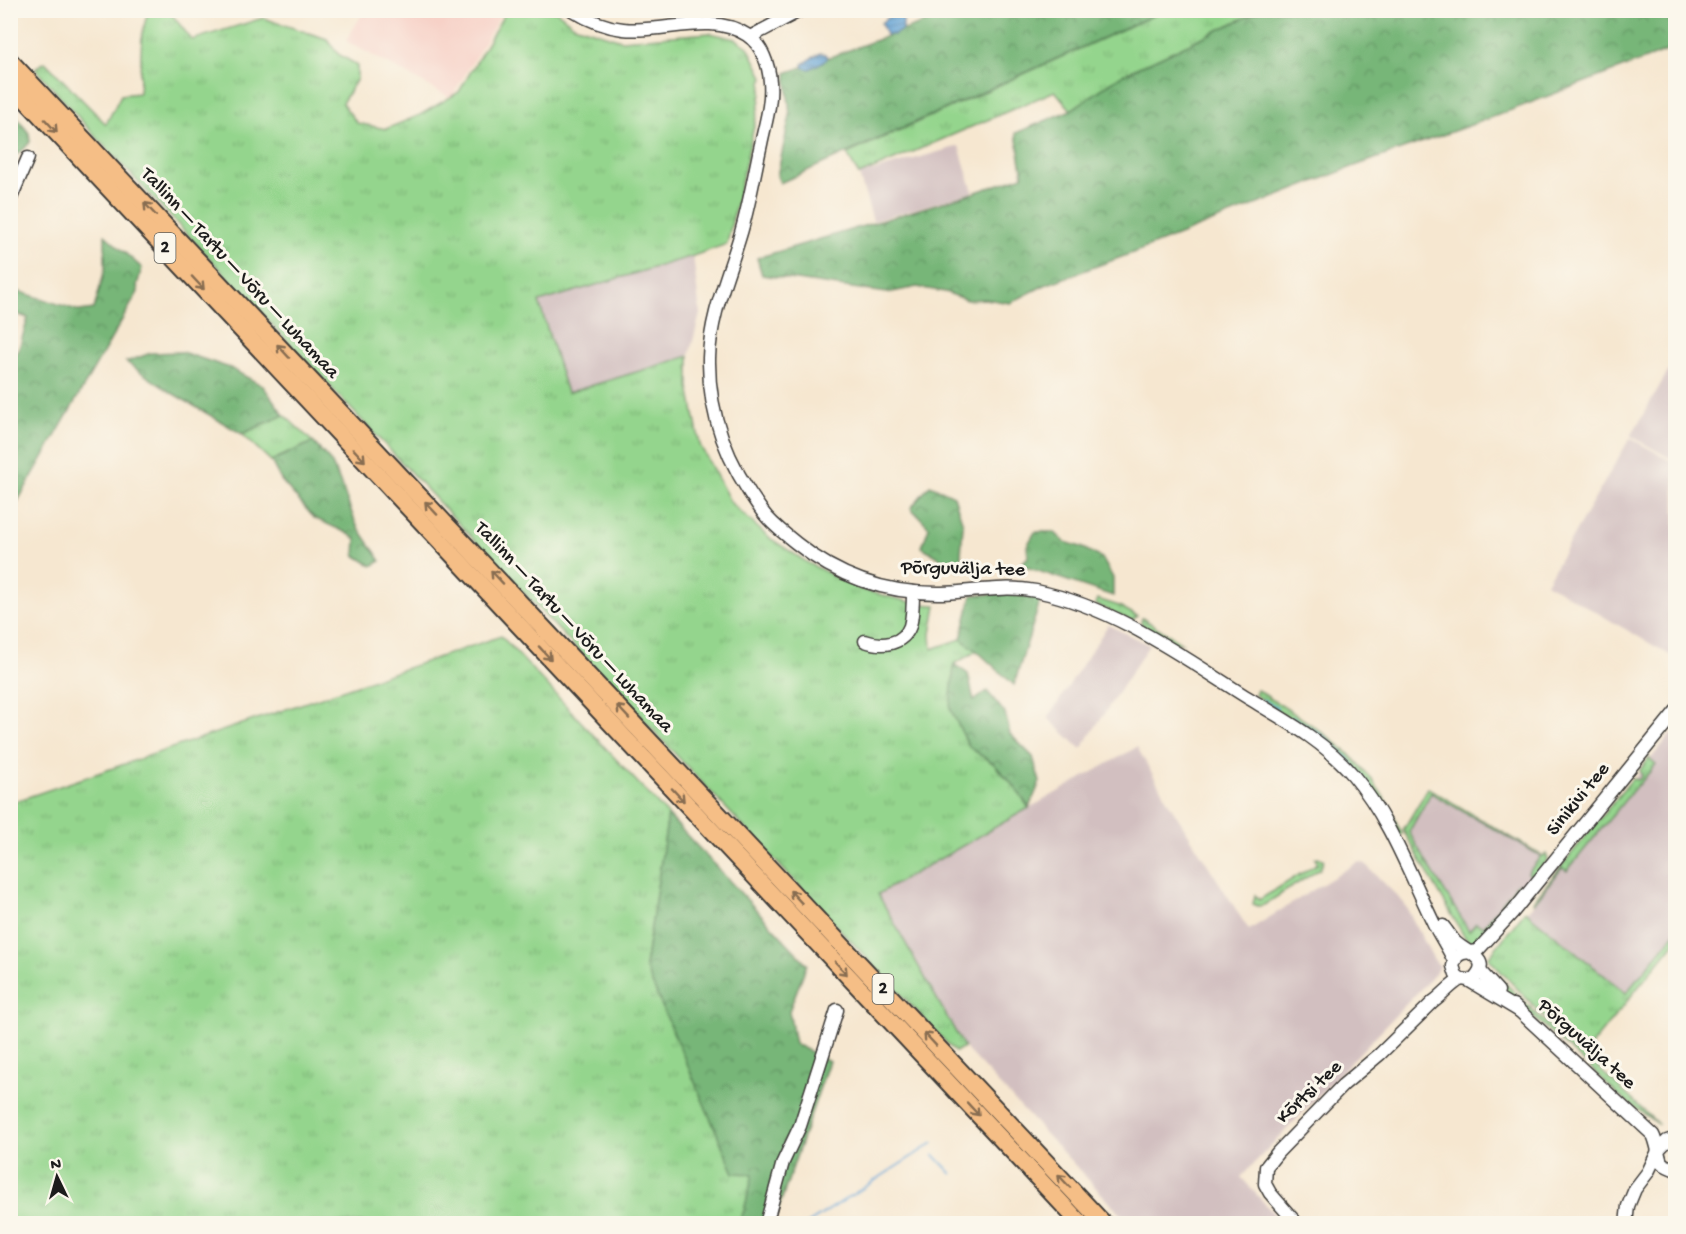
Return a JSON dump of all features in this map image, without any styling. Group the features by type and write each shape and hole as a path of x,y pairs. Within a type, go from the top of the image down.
{"highway":[{"name":"Tallinn — Tartu — Võru — Luhamaa","path":"10,61 1104,1224"},
{"name":"Tallinn — Tartu — Võru — Luhamaa","path":"10,83 1081,1224"}],"street":[{"path":"572,10 609,27 627,30 708,24 734,28 750,36 801,10"},
{"name":"Põrguvälja tee","path":"750,36 767,64 770,96 741,233 720,297 709,353 714,416 722,439 743,482 763,513 810,555 835,570 869,583 914,592 942,593 999,588 1030,590 1107,614 1149,636 1290,724 1336,756 1371,800 1422,895 1459,972 1518,1010"},
{"path":"10,200 28,158"},
{"path":"865,641 886,645 895,642 904,634 910,625 914,592"},
{"name":"Sinikivi tee","path":"1470,953 1480,948 1512,913 1676,711"},
{"name":"Põrguvälja tee","path":"1422,895 1444,928 1470,953"},
{"name":"Sinikivi tee","path":"1480,968 1512,913"},
{"path":"1470,953 1478,959 1480,968 1475,977 1459,972 1457,956 1470,953"},
{"name":"Põrguvälja tee","path":"1480,968 1487,981 1653,1135 1662,1163 1673,1166"},
{"name":"Kõrtsi tee","path":"1297,1224 1265,1184 1266,1167 1343,1085 1380,1054 1433,1002 1438,990 1459,972"},
{"path":"766,1224 783,1162 800,1126 837,1010"},
{"name":"Põrguvälja tee","path":"1627,1110 1675,1140"},
{"path":"1626,1224 1628,1206 1635,1189 1648,1172 1659,1149 1667,1141 1675,1140"},
{"path":"1648,1172 1673,1166"}],"shaded area":[{"path":"364,11 503,11 451,98 346,41"},
{"path":"959,146 973,192 873,221 859,175"},
{"path":"693,256 700,314 689,356 567,393 538,301"},
{"path":"1675,359 1676,461 1631,436"},
{"path":"1630,438 1675,463 1675,658 1546,583"},
{"path":"1108,625 1149,645 1081,749 1048,718"},
{"path":"1675,729 1675,942 1585,1053 1490,957"},
{"path":"1137,747 1170,805 1249,930 1358,862 1364,863 1404,903 1439,966 1435,974 1241,1177 1282,1223 1129,1223 964,1047 878,894"},
{"path":"1428,788 1544,857 1483,934 1467,934 1404,829"}],"green space":[{"path":"1261,10 1675,11 1675,48 1485,120 1352,167 1045,285 1010,303 986,299 967,300 945,292 917,287 887,293 762,275 757,258 1023,176 1016,133 1071,110 1122,75"},
{"path":"148,11 169,11 192,40 263,18 327,39 338,54 357,65 357,79 342,103 357,123 386,129 420,115 459,92 506,11 556,11 574,25 621,40 710,33 736,39 748,47 763,77 760,100 727,244 539,302 567,393 689,356 689,387 700,445 731,503 768,537 808,563 862,590 918,604 936,605 931,634 932,649 961,639 977,651 954,664 969,747 994,764 1015,787 1029,808 878,894 964,1047 955,1052 94,135 35,68 45,62 106,124 121,95 139,93 142,34"},
{"path":"934,11 1163,11 780,183 777,176 790,116 786,73 937,18"},
{"path":"1163,11 1260,11 1122,75 1071,110 1055,91 859,175 847,154"},
{"path":"11,110 29,133 30,142 12,158 10,155"},
{"path":"105,235 142,268 137,285 138,292 11,513 11,355 18,352 28,318 11,312 11,289 80,311 94,309 105,269"},
{"path":"182,352 230,368 263,386 284,415 242,434 172,393 126,362 151,353"},
{"path":"284,415 313,442 271,461 242,434"},
{"path":"313,442 331,462 356,524 381,561 372,566 355,555 356,539 314,518 281,480 271,461"},
{"path":"930,485 954,496 963,524 960,571 922,547 929,527 911,508"},
{"path":"1035,532 1054,532 1065,542 1102,558 1113,578 1113,596 1020,565 1028,557 1027,546"},
{"path":"1008,594 1041,598 1014,685 961,639 972,595"},
{"path":"1097,599 1119,606 1137,616 1130,620 1095,604"},
{"path":"1142,618 1182,643 1175,644 1142,626"},
{"path":"501,636 668,815 645,967 754,1174 739,1223 11,1223 10,803"},
{"path":"954,664 968,674 974,701 987,691 1005,713 1010,734 1033,757 1040,782 1029,808 1015,787 994,764 969,747 950,708"},
{"path":"1257,690 1325,734 1355,761 1369,776 1387,803 1402,834 1399,837 1367,783 1344,758 1255,695"},
{"path":"1649,758 1656,764 1567,871 1562,868 1534,903 1533,901 1632,779 1639,780 1642,776 1640,770"},
{"path":"1428,788 1543,856 1546,854 1548,859 1537,875 1531,876 1528,873 1541,856 1431,793 1409,832 1469,931 1476,923 1483,927 1518,883 1523,886 1522,893 1475,945 1464,936 1403,830"},
{"path":"668,815 807,964 789,1011 795,1044 829,1061 775,1219 771,1223 739,1223 753,1174 734,1173 645,967"},
{"path":"1318,857 1324,861 1320,869 1264,905 1253,904 1255,895 1259,900 1318,863 1315,858"},
{"path":"1525,911 1626,993 1675,933 1675,942 1585,1053 1552,1025 1488,958"},
{"path":"1498,976 1550,1027 1586,1058 1587,1062 1585,1063 1493,981"},
{"path":"1588,1065 1595,1065 1659,1125 1619,1096"}],"water":[{"path":"893,13 903,17 903,29 894,35 886,35 881,23"},
{"path":"820,53 826,54 828,57 826,60 810,69 804,68 803,64"}],"waterway":[{"path":"1263,700 1277,708"},
{"path":"1292,717 1324,737 1343,754 1368,784 1389,816"},
{"path":"807,1224 933,1143"},
{"path":"934,1155 952,1174"}]}
